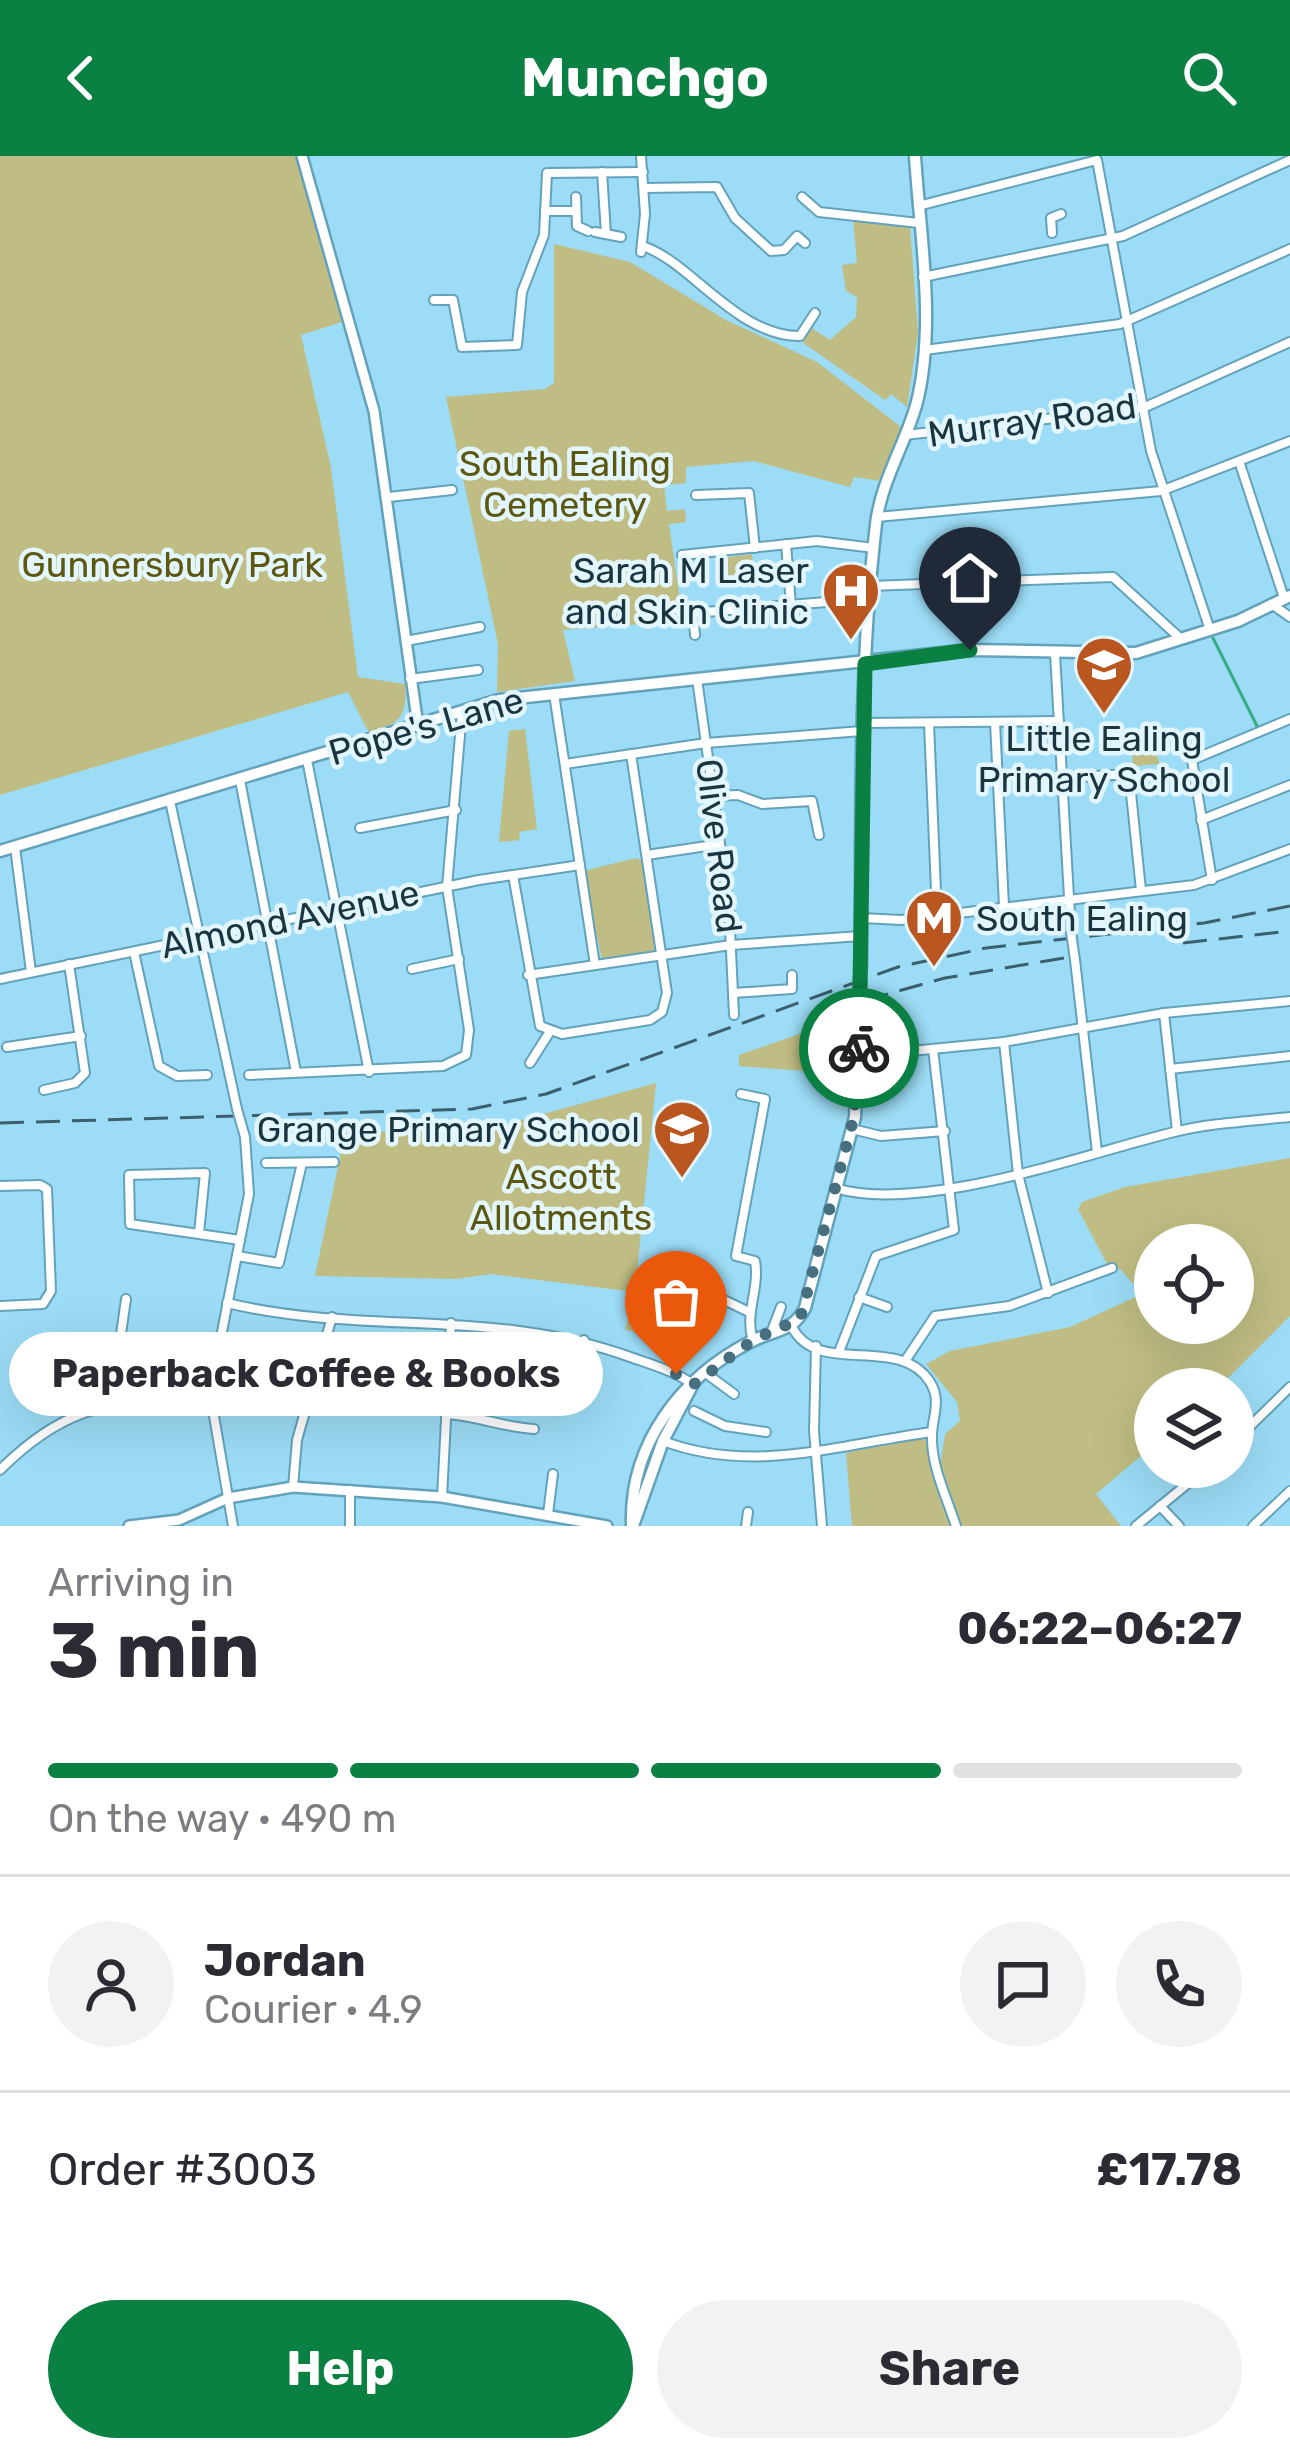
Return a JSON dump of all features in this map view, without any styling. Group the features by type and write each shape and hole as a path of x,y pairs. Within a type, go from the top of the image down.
{"main road":[{"path":"632,1526 646,1445 676,1396 753,1340 792,1327 808,1301 852,1129 859,1056 863,727 870,586 877,518 905,435 924,350 915,156"},
{"name":"Pope's Lane","path":"0,850 500,700 970,650 1136,653 1210,630 1282,599"},
{"path":"632,1526 663,1441 689,1408 693,1385"}],"street":[{"path":"302,156 360,349 389,497 418,726"},
{"path":"640,156 642,249 713,298 785,334 800,336 815,314"},
{"path":"922,277 1054,241 1111,239 1290,160"},
{"path":"918,206 1097,161 1143,408 1210,630"},
{"path":"596,233 602,172"},
{"path":"434,300 453,300 462,347 517,345 522,292 541,246 547,173 643,172"},
{"path":"644,188 717,187 734,218 771,251 784,250 797,236 805,243"},
{"path":"575,197 578,229 621,237"},
{"path":"802,197 819,212 919,223"},
{"path":"544,211 561,206 573,211"},
{"path":"1054,241 1051,218 1061,214"},
{"path":"924,350 1127,322 1290,248"},
{"name":"Murray Road","path":"905,435 1143,408 1290,342"},
{"path":"877,518 1164,490 1290,441"},
{"path":"1239,461 1282,599 1282,616 1290,617"},
{"path":"389,497 452,490"},
{"path":"696,495 749,493 755,548"},
{"path":"682,555 839,541 874,548"},
{"path":"786,544 791,604"},
{"path":"870,586 1113,578 1181,639"},
{"path":"695,635 693,613 826,602"},
{"path":"406,641 480,627"},
{"path":"1055,654 1071,932 1097,1152"},
{"path":"410,679 478,670"},
{"name":"Olive Road","path":"697,678 720,844 734,1015"},
{"path":"553,693 595,965"},
{"path":"249,1075 443,1066 466,1055 469,1030 447,887 462,712"},
{"path":"1212,880 1192,760 1290,719"},
{"path":"565,764 863,727 1059,721"},
{"path":"994,722 1004,906"},
{"path":"929,723 937,915"},
{"path":"530,1063 549,1033 658,1016 667,1003 631,754"},
{"path":"307,760 369,1072"},
{"path":"1063,778 1129,774 1141,890"},
{"path":"240,780 296,1072"},
{"path":"1201,820 1290,785"},
{"path":"714,796 738,795 762,804 812,801 819,835"},
{"path":"170,801 245,1136 250,1183 210,1393 232,1526"},
{"path":"360,828 455,810"},
{"path":"646,855 720,844"},
{"path":"15,847 31,972"},
{"path":"862,918 937,915 1212,880 1290,849"},
{"name":"Almond Avenue","path":"0,979 447,887 580,865"},
{"path":"513,875 534,1013 549,1033"},
{"path":"528,975 731,945 861,936"},
{"path":"134,952 159,1066 176,1076 207,1076"},
{"path":"412,969 459,959"},
{"path":"44,1090 82,1079 81,1036 69,964"},
{"path":"733,993 792,989 791,975"},
{"path":"859,1056 1004,1042 1162,1012 1290,1001"},
{"path":"1162,1012 1177,1131"},
{"path":"7,1048 81,1036"},
{"path":"1004,1042 1018,1174 1048,1293"},
{"path":"839,1352 881,1252 950,1234 955,1226 933,1049"},
{"path":"1170,1069 1290,1056"},
{"path":"741,1094 777,1101"},
{"path":"753,1340 749,1312 758,1284 755,1261 736,1256 764,1099"},
{"path":"835,1187 867,1195 951,1185 1018,1174 1177,1131 1290,1117"},
{"path":"852,1129 881,1136 945,1131"},
{"path":"266,1163 334,1162"},
{"path":"237,1256 278,1263 302,1163"},
{"path":"199,1233 205,1173 129,1175 130,1224 240,1240"},
{"path":"0,1186 40,1185 46,1190 51,1291 43,1304 0,1306"},
{"path":"907,1358 935,1316 1009,1306 1112,1268"},
{"path":"691,1283 749,1312"},
{"path":"859,1298 887,1307"},
{"path":"126,1299 121,1334 129,1403"},
{"path":"227,1303 332,1317 532,1328 584,1340 693,1385"},
{"path":"771,1334 781,1306"},
{"path":"293,1487 297,1440 332,1317"},
{"path":"442,1497 451,1324"},
{"path":"792,1327 800,1340 816,1346 907,1358 934,1391 932,1432 956,1526"},
{"path":"447,1388 567,1395 584,1340"},
{"path":"816,1346 822,1526"},
{"path":"707,1374 734,1394"},
{"path":"1254,1422 1290,1387"},
{"path":"1,1468 55,1422 87,1409 210,1393"},
{"path":"309,1399 446,1410 476,1416 496,1427 534,1429"},
{"path":"689,1408 725,1426 766,1432"},
{"path":"663,1441 741,1457 778,1459 932,1432"},
{"path":"548,1514 554,1474"},
{"path":"129,1526 179,1520 228,1498 293,1487 442,1497 607,1526"},
{"path":"1136,1526 1182,1488"},
{"path":"350,1490 350,1526"},
{"path":"1253,1526 1290,1491"},
{"path":"1160,1506 1179,1526"},
{"path":"746,1526 748,1511"}],"green space":[{"name":"Gunnersbury Park","path":"0,156 295,156 345,321 301,335 331,468 358,677 405,684 403,711 394,722 369,733 348,692 0,795"},
{"path":"853,219 910,226 918,333 907,407 891,394 885,400 799,340 810,327 830,340 856,317 857,297 846,291 842,265 857,263"},
{"name":"South Ealing Cemetery","path":"554,244 630,262 726,320 817,362 901,427 881,481 854,477 850,487 754,461 686,467 686,483 664,485 667,511 685,509 686,522 669,524 683,621 563,630 575,681 497,692 498,644 446,397 545,389 554,383"},
{"path":"752,554 753,573 723,576 722,558"},
{"path":"525,729 537,829 519,832 520,840 499,842 509,731"},
{"path":"1150,734 1160,764 1133,766 1132,735"},
{"path":"636,858 646,863 658,945 654,952 602,960 583,871"},
{"path":"845,1018 845,1074 739,1066 739,1055"},
{"name":"Ascott Allotments","path":"656,1083 635,1292 491,1274 457,1279 315,1276 345,1133 496,1127"},
{"path":"1290,1158 1290,1316 1238,1368 1134,1368 1134,1462 1096,1494 1121,1526 958,1526 940,1466 945,1434 960,1421 957,1402 926,1364 950,1351 1070,1327 1134,1298 1134,1344 1254,1344 1254,1224 1134,1224 1134,1285 1121,1270 1107,1264 1078,1209 1082,1202 1125,1187"},
{"path":"635,1297 690,1307 675,1330 686,1351 625,1329"},
{"path":"924,1436 952,1526 852,1526 846,1453"}],"waterway":[{"path":"1213,638 1258,728"}],"railway":[{"path":"0,1123 472,1109 546,1094 898,967 986,948 1204,923 1290,906"},
{"path":"1183,943 1290,931"},
{"path":"830,1010 945,978 1064,958"}],"way so far":[{"path":"676,1374 694,1384 753,1340 792,1327 800,1319 854,1117 859,1048"}],"place":[{"name":"Sarah M Laser and Skin Clinic","path":"851,642"},
{"name":"Little Ealing Primary School","path":"1104,716"},
{"name":"South Ealing","path":"934,969"},
{"name":"Grange Primary School","path":"682,1180"},
{"name":"Paperback Coffee & Books","path":"676,1374"}],"route":[{"path":"859,1048 865,664 970,650"}]}
